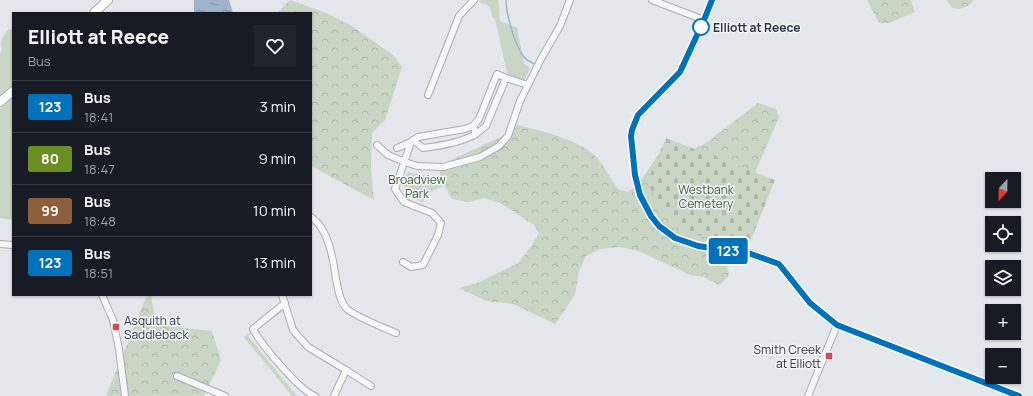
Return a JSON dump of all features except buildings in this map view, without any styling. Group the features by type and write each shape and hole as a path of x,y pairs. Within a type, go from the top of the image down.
{"main road":[{"path":"95,12 108,0"},
{"path":"0,102 12,92"}],"street":[{"path":"428,95 459,16 474,0"},
{"path":"377,145 388,155 404,162 417,166 443,167 480,157 499,146 508,136 520,101 541,58 560,26 570,0"},
{"path":"652,0 704,20"},
{"path":"712,0 680,72 642,110 633,126 631,136 635,175 640,195 651,216 659,226 675,238 698,246 751,254 779,264 810,303 837,325 1019,396"},
{"path":"397,148 418,137 473,126 480,119 497,74 528,85"},
{"path":"412,141 423,148 433,147 469,138 476,134 486,126 506,78"},
{"path":"473,126 476,134"},
{"path":"403,262 411,267 423,265 438,235 440,223 432,213 404,202 395,189 412,141"},
{"path":"312,218 325,234 333,260 338,292 345,306 351,312 396,333"},
{"path":"0,244 12,246"},
{"path":"102,296 113,320 119,349 125,396"},
{"path":"282,296 293,330 308,347 371,386"},
{"path":"285,303 253,328 275,359 294,380 307,392 315,396"},
{"path":"808,396 837,325"},
{"path":"334,396 346,370"},
{"path":"177,376 224,396"}],"green space":[{"path":"290,0 326,13 352,26 394,56 402,67 385,120 372,133 371,169 374,200 312,167 312,12 278,12"},
{"path":"481,0 498,0 500,21 517,28 524,64 530,68 522,86 508,77 495,19 493,18 489,6 479,2"},
{"path":"867,0 911,0 915,12 889,23 879,23"},
{"path":"947,0 974,0 967,7 959,9 952,8"},
{"path":"9,29 12,30 12,89 0,100 0,54 2,49 1,43"},
{"path":"12,98 12,220 0,218 0,109"},
{"path":"758,103 776,109 779,117 749,188 729,242 724,260 729,272 728,277 719,285 704,277 690,275 639,251 619,247 600,249 586,256 579,271 575,295 555,324 513,304 486,301 459,288 477,283 518,263 530,248 539,233 534,225 502,204 484,198 469,202 452,199 440,177 440,165 503,136 517,125 560,137 590,151 597,158 618,189 627,192 637,186 659,154 677,157 706,143"},
{"name":"Westbank Cemetery","path":"666,138 775,180 749,245 689,233 680,226 655,198 647,182"},
{"name":"Broadview Park","path":"408,172 423,175 448,184 426,194 423,202 411,198 404,190"},
{"path":"147,296 151,296 156,325 212,331 221,360 204,396 106,396"},
{"path":"281,310 282,312 248,336 297,396 292,396 244,337"}],"water":[{"path":"194,0 229,0 233,12 194,12"}],"waterway":[{"path":"506,0 509,21 517,45 525,58 534,64"}],"bus line":[{"name":"123","path":"712,0 680,72 665,89 642,110 638,115 632,130 631,136 635,175 640,195 651,216 666,232 680,240 698,246 751,254 779,264 810,303 837,325 1019,396"}],"place":[{"name":"Elliott at Reece","path":"701,27"},
{"name":"Asquith at Saddleback","path":"116,327"},
{"name":"Smith Creek at Elliott","path":"829,356"}]}
